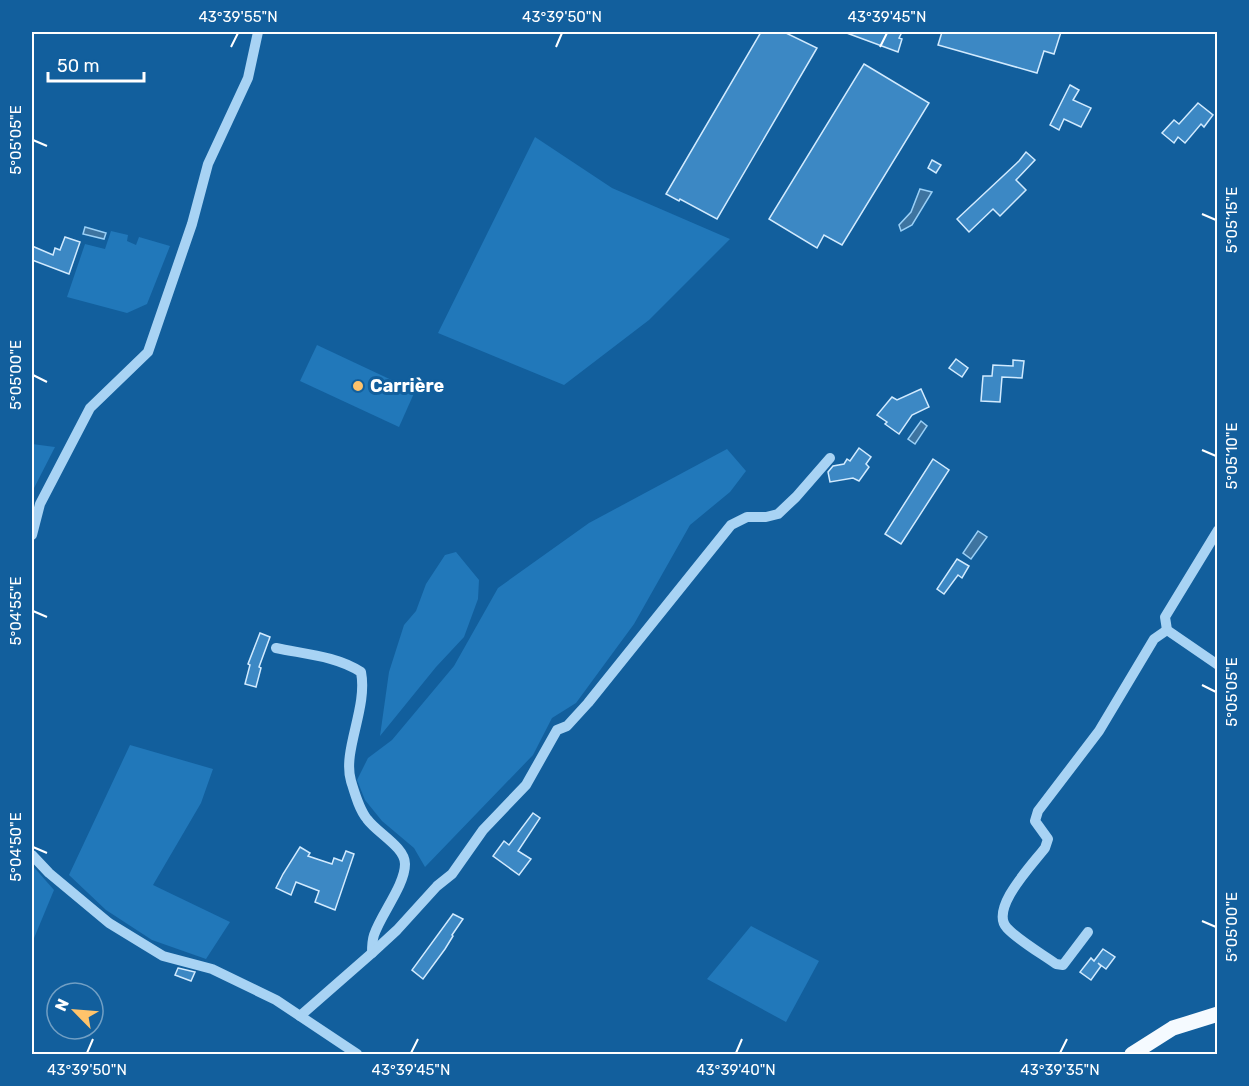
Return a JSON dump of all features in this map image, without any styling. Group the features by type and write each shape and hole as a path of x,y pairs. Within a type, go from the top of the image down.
{"main road":[{"path":"1132,1054 1173,1028 1218,1014"}],"street":[{"path":"32,535 40,504 90,408 148,352 192,224 208,164 248,78 258,32"},
{"path":"300,1016 397,930 436,886 452,874 483,830 526,785 557,730 567,726 588,702 731,525 747,517 766,517 778,514 830,458"},
{"path":"1218,530 1165,617 1167,630 1218,665"},
{"path":"1088,932 1063,964 1056,964 1005,927 1001,914 1005,902 1045,848 1047,839 1035,821 1038,812 1099,731 1154,639 1167,630"},
{"path":"276,648 338,661 351,665 361,672 363,684 358,723 350,755 350,778 366,819 397,847 404,856 406,865 396,892 373,937 372,953"},
{"path":"32,855 49,873 109,923 163,956 212,969 276,1000 357,1054"}],"shaded area":[{"path":"535,137 612,188 730,239 649,320 564,385 438,333"},
{"path":"920,189 932,192 912,225 901,231 899,225 911,212"},
{"path":"85,227 106,233 104,239 83,234"},
{"path":"111,231 128,235 127,241 136,245 139,237 170,246 147,304 127,313 67,297 85,244 105,249"},
{"name":"Carrière","path":"317,345 415,391 399,427 300,381"},
{"path":"921,421 927,426 915,444 908,439"},
{"path":"32,444 55,447 32,492"},
{"path":"727,449 746,471 730,492 690,525 634,624 576,703 552,718 533,755 425,867 414,848 382,821 365,800 357,780 368,758 392,740 454,666 498,588 589,523"},
{"path":"978,531 987,537 971,559 963,553"},
{"path":"456,552 479,580 478,599 464,637 436,667 380,736 389,672 404,625 416,611 426,584 445,555"},
{"path":"130,745 213,769 201,803 153,885 230,922 206,959 152,940 106,910 69,875"},
{"path":"32,865 54,890 32,943"},
{"path":"751,926 819,961 786,1022 707,979"}],"building":[{"path":"761,32 784,32 817,48 717,219 666,194"},
{"path":"844,32 902,32 899,38 902,39 898,52"},
{"path":"942,32 1061,32 1054,54 1044,51 1037,73 938,45"},
{"path":"864,64 929,103 842,245 824,235 817,248 769,219"},
{"path":"1070,85 1079,90 1073,100 1091,108 1081,127 1064,119 1059,130 1050,125"},
{"path":"1198,103 1213,115 1204,127 1201,124 1185,143 1178,137 1174,143 1162,133 1174,120 1179,124"},
{"path":"1026,152 1035,160 1016,180 1026,190 1000,216 993,209 969,232 957,219"},
{"path":"932,160 941,165 936,173 928,168"},
{"path":"65,237 80,242 69,274 32,260 32,246 53,255 55,248 60,250"},
{"path":"956,359 968,368 962,377 949,368"},
{"path":"1013,360 1024,361 1022,378 1002,377 1000,402 981,401 983,376 992,376 993,365 1013,366"},
{"path":"921,389 929,407 912,415 899,434 877,415 892,397 897,400"},
{"path":"859,448 871,457 866,464 869,467 859,481 853,478 830,482 828,472 833,466 844,464 847,459 850,461"},
{"path":"933,459 949,470 901,544 885,534"},
{"path":"957,559 969,566 962,578 958,575 944,594 937,589"},
{"path":"260,633 270,637 259,667 261,668 256,687 245,684 250,665 248,664"},
{"path":"533,813 540,818 518,851 531,859 519,875 493,856 504,841 509,845"},
{"path":"300,847 310,853 308,856 332,864 334,858 342,861 346,851 354,854 335,910 315,902 319,891 296,882 291,895 276,888"},
{"path":"453,914 463,919 423,979 412,970"},
{"path":"1103,949 1115,957 1106,969 1098,963 1101,966 1091,980 1080,972 1091,958 1094,961"},
{"path":"178,968 195,972 191,981 175,975"}],"place":[{"name":"Carrière","path":"358,386"}]}
